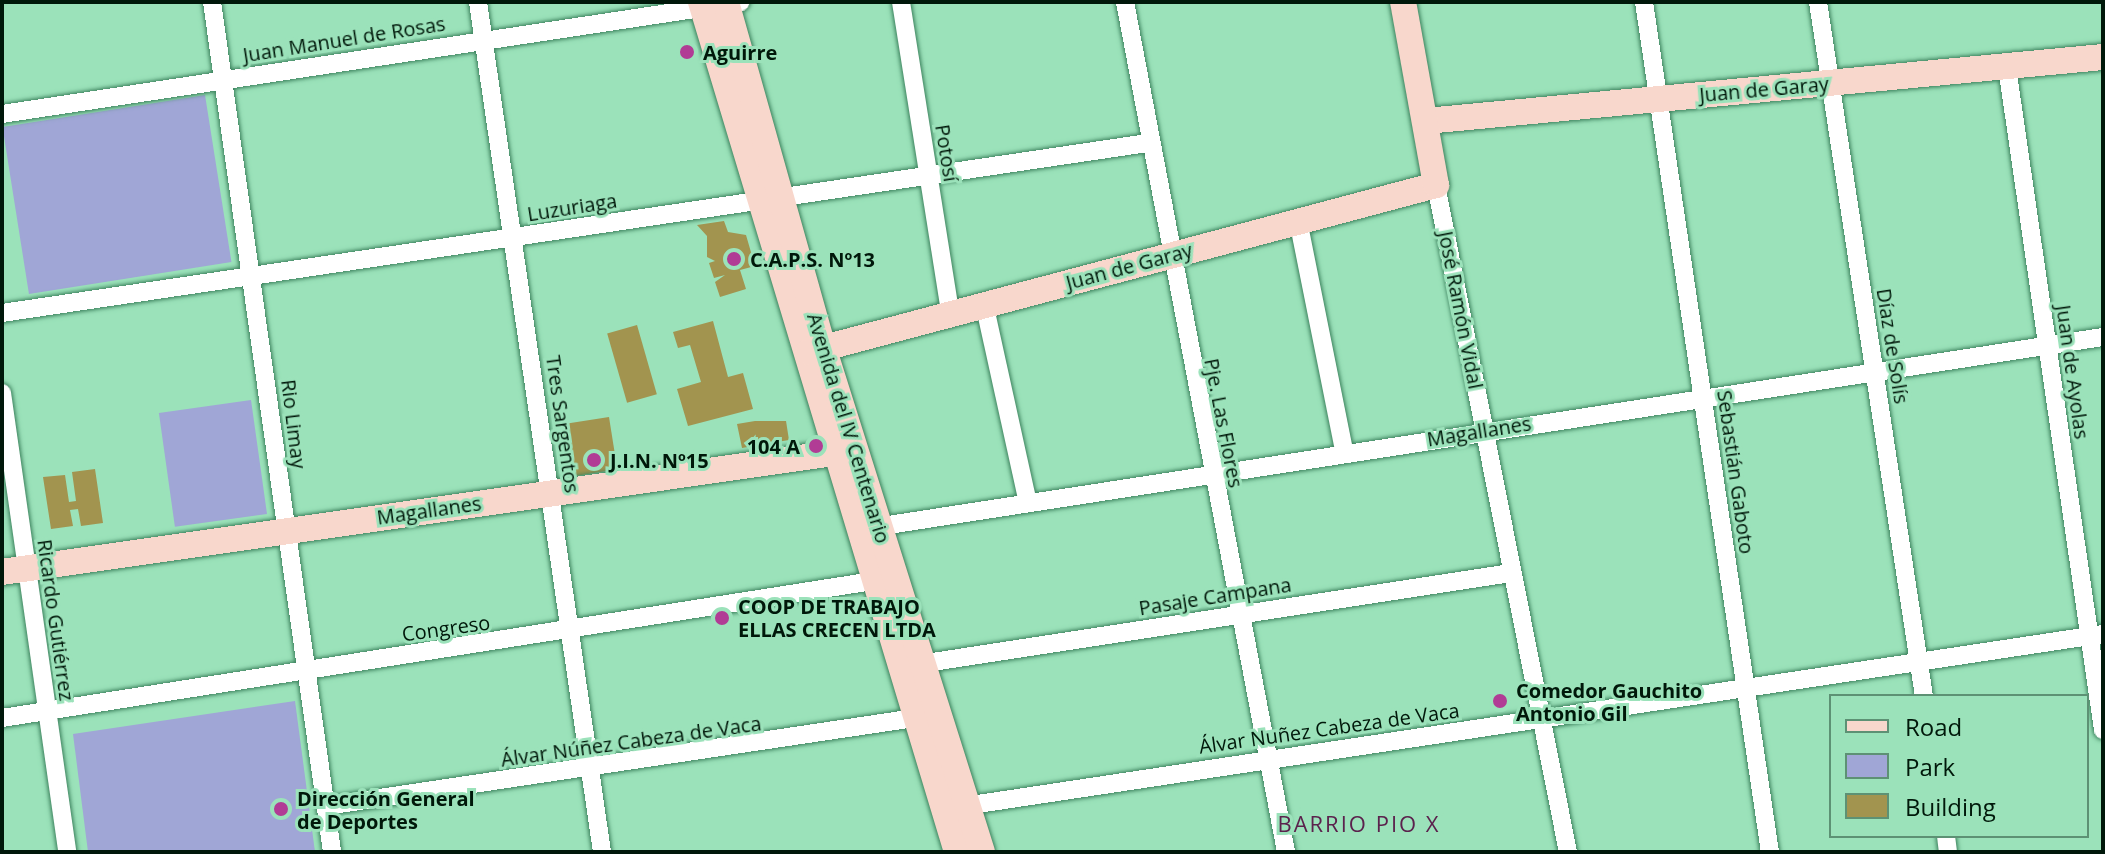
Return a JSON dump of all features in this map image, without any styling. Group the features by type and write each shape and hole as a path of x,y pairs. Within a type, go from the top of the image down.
{"street":[{"name":"Rio Limay","path":"212,2 332,852"},
{"name":"Tres Sargentos","path":"478,2 486,40 602,852"},
{"name":"Potosí","path":"901,2 950,312"},
{"name":"Pje. Las Flores","path":"1125,2 1169,256 1286,852"},
{"name":"José Ramón Vidal","path":"1403,2 1511,573 1568,852"},
{"name":"Sebastián Gaboto","path":"1644,2 1770,852"},
{"name":"Díaz de Solís","path":"1818,2 1924,694"},
{"name":"Juan Manuel de Rosas","path":"2,114 719,3"},
{"name":"Avenida del IV Centenario","path":"719,3 768,198 812,351 929,716 966,850"},
{"name":"Juan de Garay","path":"1426,121 2103,57"},
{"name":"Juan de Ayolas","path":"2007,67 2047,344 2095,635 2103,730"},
{"name":"Luzuriaga","path":"2,313 514,238 927,172 1148,143"},
{"name":"Juan de Garay","path":"812,351 1436,185"},
{"path":"1298,220 1344,450"},
{"path":"984,303 1027,498"},
{"name":"Magallanes","path":"868,528 1027,498 2103,337"},
{"name":"Ricardo Gutiérrez","path":"2,393 14,570 47,711 67,852"},
{"name":"Magallanes","path":"14,570 844,451"},
{"name":"Pasaje Campana","path":"926,663 1511,573"},
{"name":"Avenida del IV Centenario","path":"885,580 926,663 929,716"},
{"name":"Congreso","path":"2,718 570,632 885,580"},
{"name":"Álvar Nuñez Cabeza de Vaca","path":"956,808 2095,635"},
{"name":"Álvar Núñez Cabeza de Vaca","path":"326,806 590,770 929,716"}],"green space":[{"path":"205,95 231,262 29,294 3,127"},
{"path":"251,400 267,514 175,527 159,413"},
{"path":"295,701 315,852 88,852 73,734"}],"building":[{"name":"C.A.P.S. Nº13","path":"724,221 728,232 746,235 755,266 740,270 746,289 720,297 715,282 725,275 714,278 709,263 715,261 707,257 707,236 697,225"},
{"path":"713,321 728,377 743,373 753,409 688,426 677,389 701,382 690,345 678,348 673,332"},
{"path":"637,325 657,394 627,403 607,334"},
{"name":"J.I.N. Nº15","path":"609,417 617,469 571,477 563,424"},
{"path":"786,421 789,440 742,448 737,424"},
{"path":"95,469 103,523 81,526 78,509 70,510 73,526 51,529 43,477 65,475 69,502 76,501 72,472"}],"place":[{"name":"Aguirre","path":"687,52"},
{"name":"C.A.P.S. Nº13","path":"734,259"},
{"name":"104 A","path":"816,446"},
{"name":"J.I.N. Nº15","path":"594,460"},
{"name":"COOP DE TRABAJO ELLAS CRECEN LTDA","path":"722,618"},
{"name":"Comedor Gauchito Antonio Gil","path":"1500,701"},
{"name":"Dirección General de Deportes","path":"281,809"}],"district":[{"name":"BARRIO PIO X","path":"1359,824"}]}
